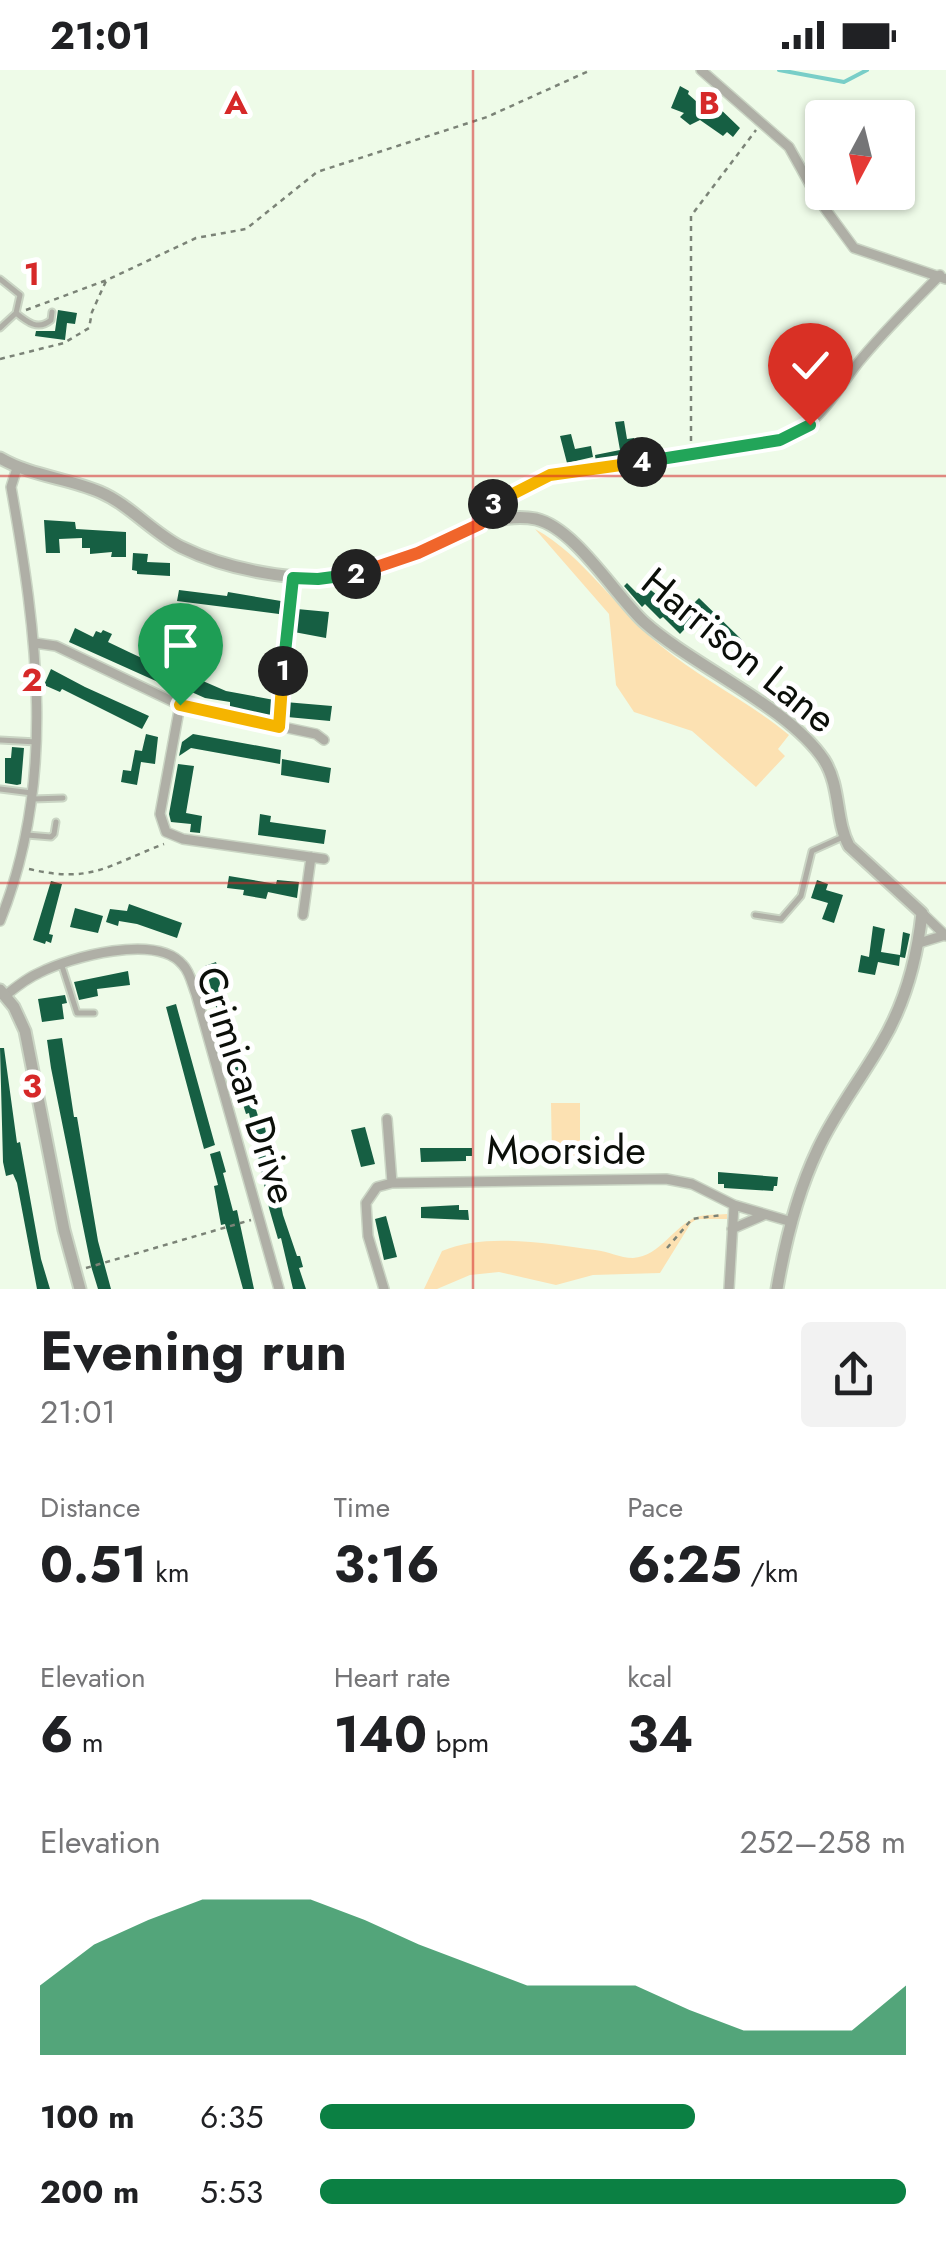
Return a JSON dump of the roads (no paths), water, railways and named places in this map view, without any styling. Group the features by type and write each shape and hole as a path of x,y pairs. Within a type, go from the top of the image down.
{"street":[{"path":"480,524 494,502 550,475 610,469 691,452 780,440 810,425 858,363 943,277 854,248 818,199 789,147 701,70"},
{"name":"Harrison Lane","path":"0,458 17,468 104,494 182,547 293,578 318,579 370,571 480,524 534,518 548,524 566,536 648,626 790,727 823,759 832,776 844,837"},
{"path":"0,920 20,867 27,834 37,742 35,643 6,488 17,468"},
{"path":"35,643 56,646 180,705 316,734 324,740"},
{"path":"180,705 160,814 166,832 174,837 324,859"},
{"path":"844,837 856,854 946,936"},
{"path":"304,915 311,857"},
{"path":"778,1289 792,1222 818,1149 895,1017 919,943 922,914"},
{"path":"919,943 946,936"},
{"name":"Crimicar Drive","path":"3,992 61,964 147,948 174,957 184,965 196,994 280,1289"},
{"path":"3,992 25,1031 80,1289"},
{"path":"384,1289 368,1236 366,1203 377,1188 392,1183 387,1120"},
{"name":"Moorside","path":"392,1183 666,1179 707,1189 733,1210 792,1222"},
{"path":"729,1289 733,1210"},
{"path":"732,1229 764,1215"}],"lane":[{"path":"0,280 20,295 18,314 0,328"},
{"path":"18,314 30,324 41,326 51,320 52,312"},
{"path":"0,740 37,742"},
{"path":"0,789 63,798"},
{"path":"27,834 50,836 56,822"},
{"path":"756,916 780,919 800,896 812,851 844,837"},
{"path":"61,964 77,1013 94,1013"}],"waterway":[{"path":"779,70 844,82 867,70"}]}
